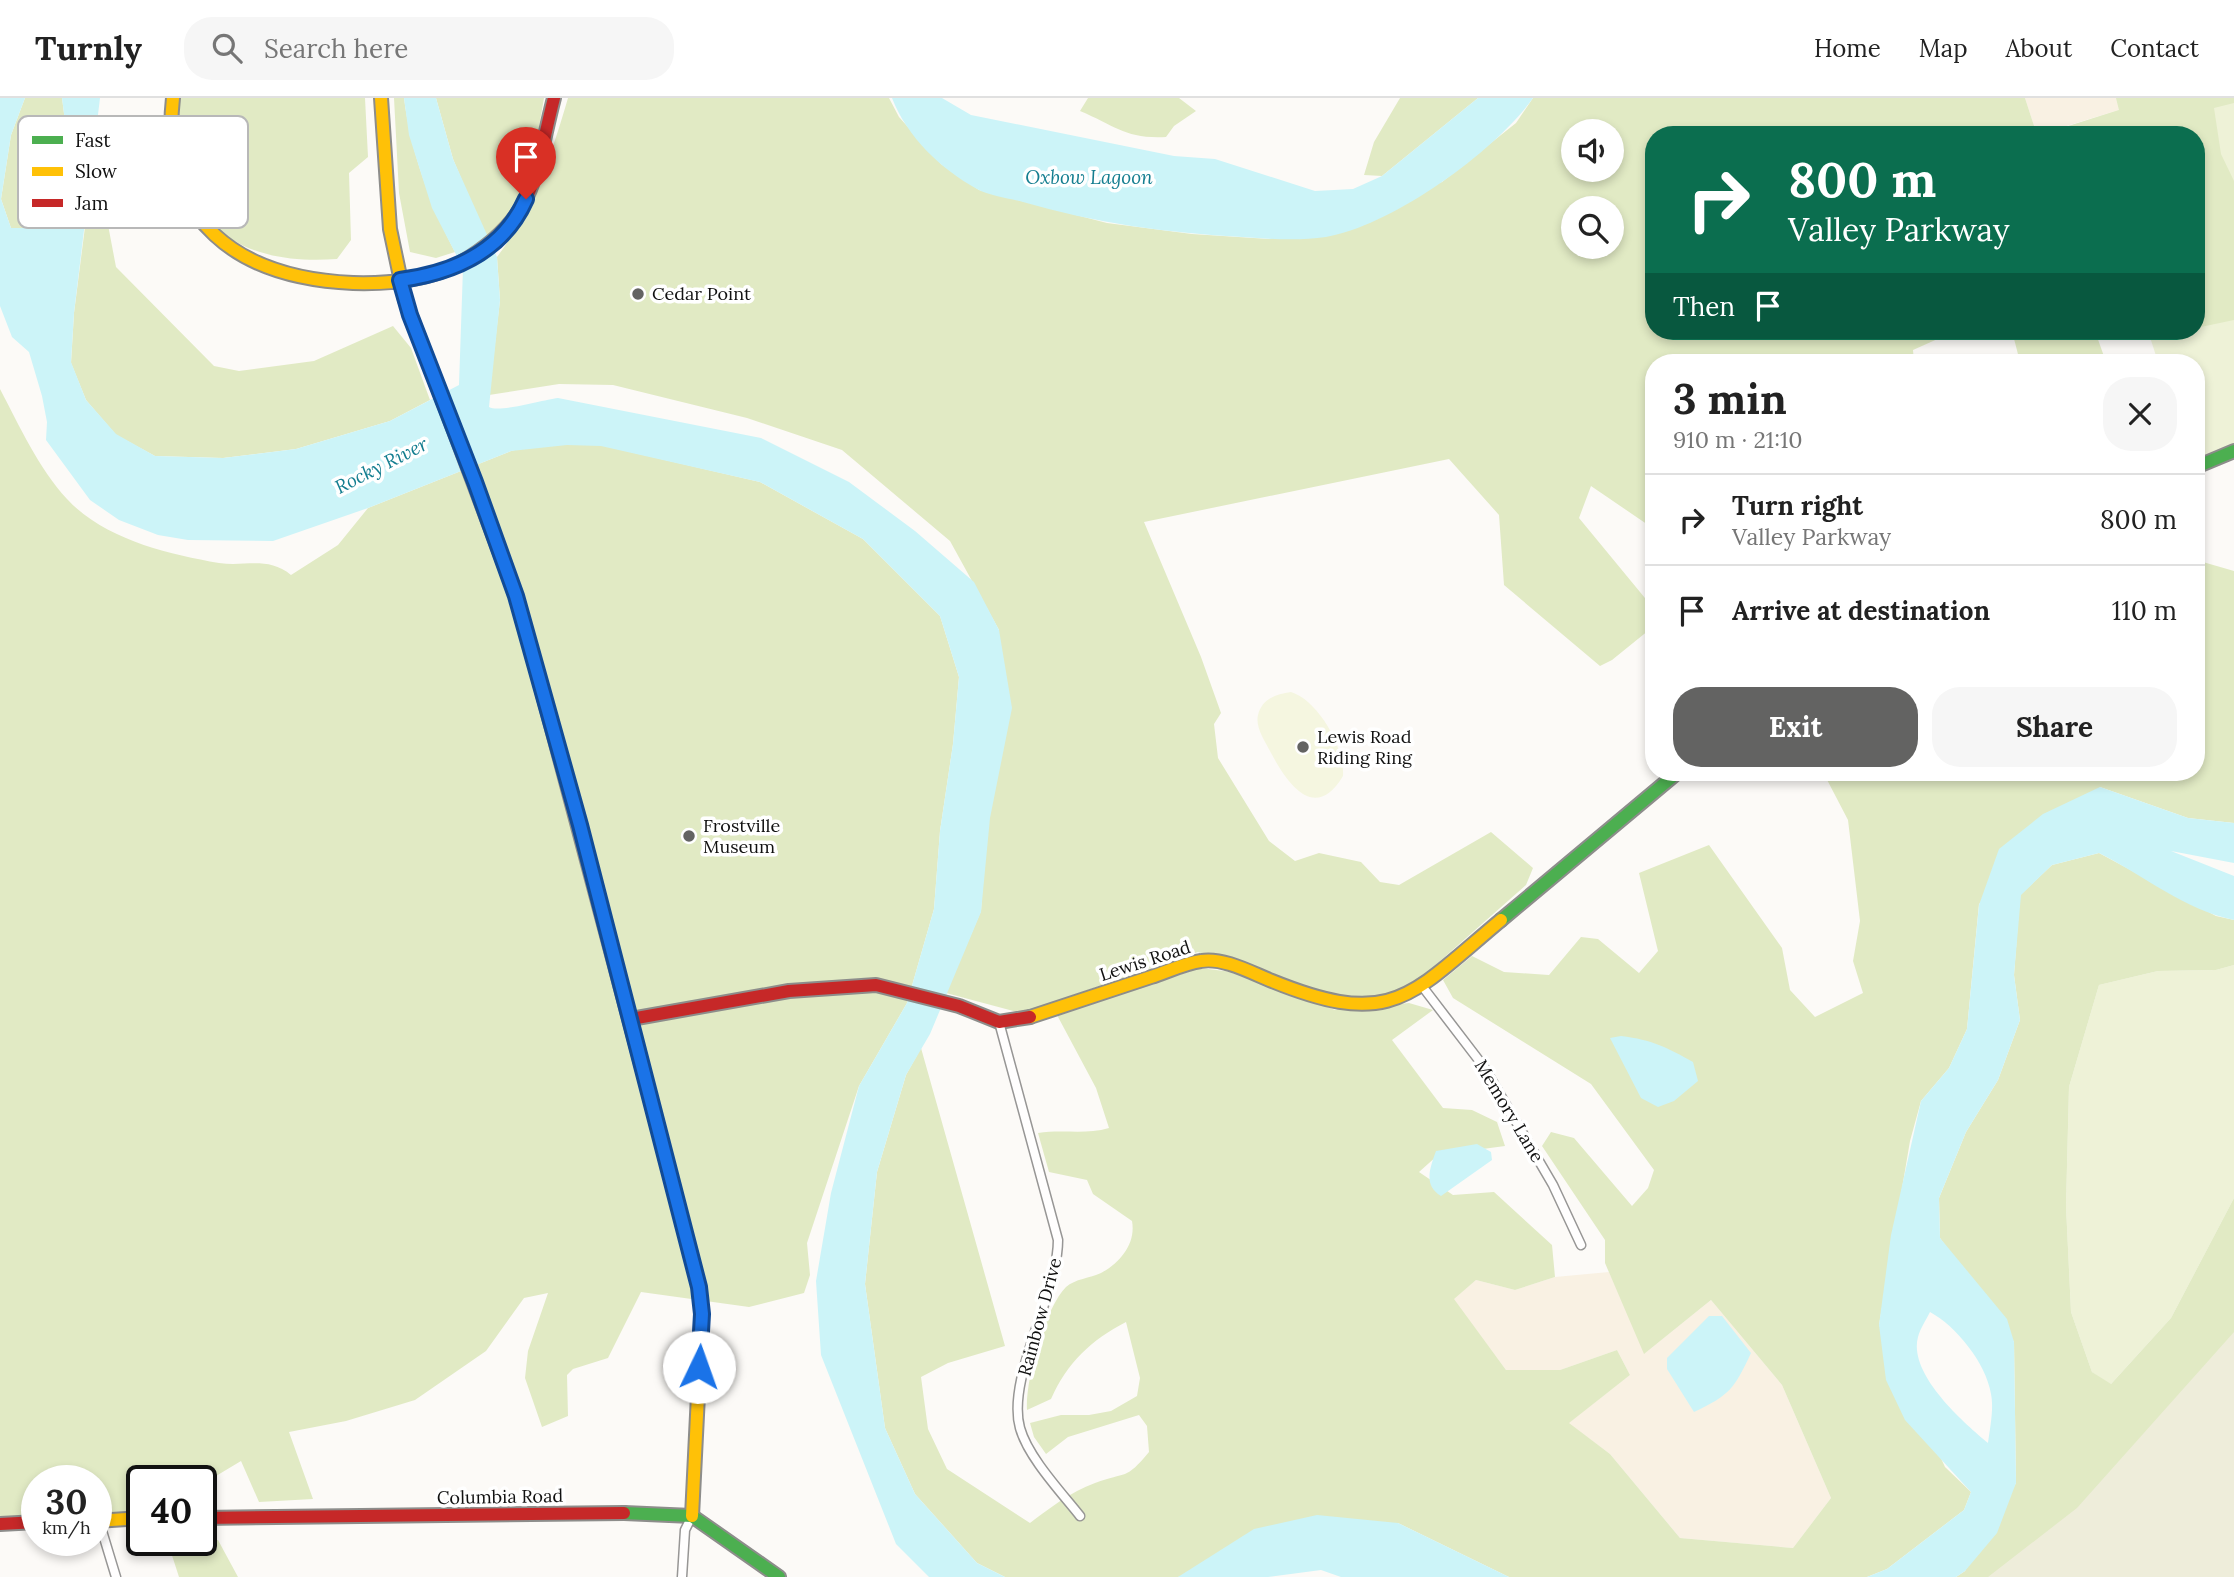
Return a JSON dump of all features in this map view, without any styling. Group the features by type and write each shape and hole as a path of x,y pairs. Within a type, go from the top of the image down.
{"street":[{"path":"171,116 173,98"},
{"path":"381,98 390,229 400,280 410,315 516,596 631,1019 699,1287 702,1314 692,1516 685,1530 682,1577"},
{"path":"209,228 221,242 251,260 284,272 344,282 400,280 439,274 459,266 495,243 519,215 533,184 554,98"},
{"path":"2205,463 2234,450"},
{"name":"Lewis Road","path":"999,1022 1018,1021 1203,960 1241,968 1317,999 1349,1005 1377,1004 1405,996 1422,986 1667,781"},
{"path":"631,1019 789,991 876,985 959,1006 999,1022"},
{"name":"Memory Lane","path":"1422,986 1484,1067 1553,1185 1581,1245"},
{"name":"Rainbow Drive","path":"999,1022 1058,1240 1058,1264 1026,1365 1018,1405 1020,1428 1044,1471 1080,1516"},
{"name":"Columbia Road","path":"217,1518 612,1513 692,1516"},
{"path":"692,1516 779,1577"},
{"path":"0,1524 21,1523"},
{"path":"109,1556 116,1577"}],"shaded area":[{"path":"2025,98 2116,98 2119,110 2067,126 2034,126"},
{"path":"1609,1272 1645,1353 1711,1300 1782,1385 1831,1498 1793,1548 1680,1538 1610,1454 1568,1423 1630,1375 1617,1350 1560,1370 1506,1370 1453,1299 1476,1280 1515,1290 1555,1277"}],"green space":[{"path":"25,98 62,98 64,116 18,116"},
{"path":"175,98 365,98 368,157 349,173 351,240 337,259 285,258 262,253 240,244 222,232 218,228 248,228 248,116 177,116"},
{"path":"394,98 404,98 411,138 423,177 455,252 436,258 410,252 399,193"},
{"path":"436,98 544,98 533,156 521,193 501,226 487,240 453,159"},
{"path":"568,98 889,98 899,117 941,164 979,190 1107,223 1192,234 1269,239 1442,182 1516,123 1533,98 2025,98 2034,126 1645,126 1645,340 1935,340 1913,350 1913,354 1645,354 1645,523 1591,486 1579,518 1645,598 1645,633 1612,660 1600,666 1504,585 1499,515 1449,459 1144,522 1201,657 1221,713 1214,724 1218,758 1269,841 1295,861 1319,853 1361,862 1380,882 1399,885 1491,832 1533,868 1526,885 1422,977 1396,995 1342,1001 1198,952 1021,1013 946,993 981,911 999,630 950,541 842,450 747,418 613,385 559,384 489,395 500,300 497,257 531,200 548,161"},
{"path":"1088,98 1179,98 1196,111 1174,126 1166,137 1140,136 1080,111"},
{"path":"1400,98 1478,98 1382,176 1364,175 1374,142"},
{"path":"2116,98 2234,98 2234,449 2205,461 2205,354 2155,354 2151,340 2205,340 2205,126 2069,126 2119,110"},
{"path":"2116,98 2234,98 2234,103 2214,108 2221,154 2234,181 2234,320 2205,326 2205,126 2068,126 2119,110"},
{"path":"18,116 18,228 28,229 11,228 1,199 11,135"},
{"path":"85,228 109,228 116,267 214,366 239,371 314,361 393,326 411,348 430,400 390,421 296,449 223,458 155,456 116,435 86,400 71,363 74,313"},
{"path":"2014,340 2098,340 2103,354 2018,354"},
{"path":"0,389 38,460 57,487 82,513 99,525 137,543 219,563 265,564 291,575 338,545 368,508 511,451 566,437 760,482 863,539 940,616 959,677 953,744 940,831 934,909 907,1003 859,1086 807,1243 810,1275 804,1293 749,1307 641,1292 608,1358 573,1369 567,1375 568,1416 542,1427 525,1378 528,1351 548,1293 524,1298 486,1351 415,1400 346,1421 289,1432 313,1499 259,1502 241,1461 217,1475 217,1465 126,1465 126,1515 112,1515 112,1465 21,1465 21,1518 0,1517"},
{"path":"2205,563 2234,571 2234,823 2188,818 2100,787 1979,904 1967,1029 1949,1068 1921,1101 1910,1141 1879,1325 1945,1467 1971,1492 1964,1510 1887,1569 1867,1577 1509,1577 1398,1523 1178,1577 1005,1577 977,1563 915,1494 885,1428 865,1284 877,1172 906,1075 921,1048 1005,1346 948,1363 921,1377 928,1429 947,1469 1030,1523 1077,1491 1125,1474 1149,1452 1147,1426 1139,1415 1068,1437 1046,1454 1034,1437 1030,1423 1061,1415 1089,1415 1111,1411 1137,1396 1140,1378 1126,1322 1081,1354 1057,1386 1051,1399 1027,1410 1033,1364 1044,1328 1058,1297 1070,1284 1101,1273 1121,1258 1132,1237 1133,1229 1132,1221 1093,1194 1087,1180 1049,1172 1038,1133 1109,1128 1096,1088 1057,1015 1200,968 1240,973 1335,1010 1409,1003 1433,1010 1392,1040 1443,1108 1472,1110 1497,1122 1505,1146 1438,1155 1419,1172 1453,1195 1494,1192 1552,1245 1555,1277 1515,1290 1476,1280 1454,1299 1506,1370 1560,1370 1617,1350 1630,1375 1569,1423 1610,1454 1680,1538 1793,1548 1831,1498 1782,1385 1711,1300 1644,1354 1605,1263 1605,1240 1542,1146 1551,1132 1574,1138 1632,1206 1648,1188 1654,1170 1591,1084 1453,998 1443,980 1472,956 1504,972 1549,975 1581,937 1598,939 1639,973 1658,951 1639,873 1709,845 1782,948 1790,990 1815,1017 1863,993 1853,961 1860,921 1848,820 1828,781 2205,781"},
{"name":"Lewis Road Riding Ring","path":"1291,692 1301,697 1320,715 1340,752 1343,776 1332,790 1321,797 1301,793 1292,785 1276,762 1259,729 1258,715 1266,701"},
{"path":"2099,853 2216,916 2234,920 2234,965 2216,970 2158,971 2099,985 2069,1087 2066,1206 2071,1312 2092,1372 2111,1384 2171,1318 2234,1198 2234,1458 2049,1577 1956,1577 1965,1571 2016,1483 2014,1342 1940,1238 1939,1198 1966,1132 1998,1080 2020,1020 2014,975 2020,895 2052,865"},
{"path":"2234,965 2234,1198 2171,1318 2110,1385 2092,1372 2071,1312 2066,1206 2069,1087 2099,985 2158,971 2216,970"},
{"path":"2234,1332 2234,1577 1988,1577 2077,1508"},
{"path":"218,1540 238,1577 179,1577 172,1556 217,1556"}],"water":[{"name":"Rocky River","path":"0,98 25,98 11,135 1,199 11,228 84,228 71,362 86,400 116,434 155,456 223,458 296,449 390,421 459,385 463,268 432,208 409,135 404,98 436,98 453,159 497,257 500,300 489,407 511,407 558,398 761,438 849,482 915,531 974,582 999,630 1012,708 990,818 981,912 930,1034 906,1075 877,1172 865,1284 885,1428 915,1494 977,1563 1005,1577 929,1577 896,1544 821,1355 816,1281 831,1193 859,1086 907,1003 934,909 940,831 953,744 959,677 940,616 863,539 760,482 601,446 567,445 511,451 368,508 273,541 188,540 158,535 119,520 90,500 46,440 47,422 42,396 29,352 12,337 0,306"},
{"path":"62,98 100,98 98,116 64,116"},
{"name":"Oxbow Lagoon","path":"892,98 942,98 971,115 1174,156 1215,159 1315,191 1353,189 1382,176 1478,98 1533,98 1494,141 1469,162 1411,202 1352,230 1326,237 1295,239 1214,235 1131,226 1077,216 988,193 964,181 938,162 916,139"},
{"path":"2100,787 2188,818 2234,823 2234,863 2171,851 2234,876 2234,920 2181,900 2099,853 2052,865 2021,895 2014,975 2020,1020 1998,1080 1966,1132 1939,1198 1940,1238 2007,1319 2014,1342 2016,1483 1997,1533 1965,1571 1956,1577 1867,1577 1887,1569 1964,1510 1971,1492 1905,1420 1886,1380 1879,1325 1891,1235 1921,1101 1949,1068 1967,1029 1979,905 1999,849 2043,814","holes":["1930,1312 1940,1318 1968,1347 1988,1382 1992,1406 1988,1443 1952,1410 1921,1366 1917,1351 1919,1334"]},
{"path":"1621,1036 1659,1045 1693,1062 1698,1081 1674,1101 1658,1107 1641,1098 1610,1038"},
{"path":"1477,1144 1491,1152 1492,1160 1441,1196 1435,1192 1430,1181 1430,1170 1436,1151"},
{"path":"1709,1316 1722,1316 1751,1353 1730,1390 1694,1412 1667,1369 1667,1358"},
{"path":"1317,1515 1398,1523 1509,1577 1341,1577 1321,1570 1268,1577 1178,1577 1254,1529"}],"traffic: fast":[{"path":"2205,463 2234,451"},
{"path":"529,642 644,1075"},
{"path":"1501,920 1667,781"},
{"path":"624,1513 692,1516 779,1577"}],"traffic: slow":[{"path":"173,98 173,116"},
{"path":"381,98 390,229 405,300 516,596 529,642"},
{"path":"209,228 242,255 274,269 312,279 353,283 409,280 437,273 462,262"},
{"path":"1030,1017 1182,966 1210,960 1237,966 1313,996 1346,1003 1374,1003 1398,997 1420,986 1501,920"},
{"path":"644,1075 699,1287 702,1314 692,1516"},
{"path":"112,1520 126,1519"}],"traffic: jam":[{"path":"462,262 487,245 506,228 519,211 536,172 554,98"},
{"path":"631,1019 789,991 876,985 959,1006 999,1022 1030,1017"},
{"path":"217,1518 624,1513"},
{"path":"0,1524 21,1523"}],"place":[{"name":"Cedar Point","path":"638,294"},
{"name":"Lewis Road Riding Ring","path":"1303,747"},
{"name":"Frostville Museum","path":"689,836"}],"route":[{"path":"526,199 519,215 495,243 459,266 439,274 400,280 410,315 516,596 580,825 699,1287 702,1314 699,1367"}]}
